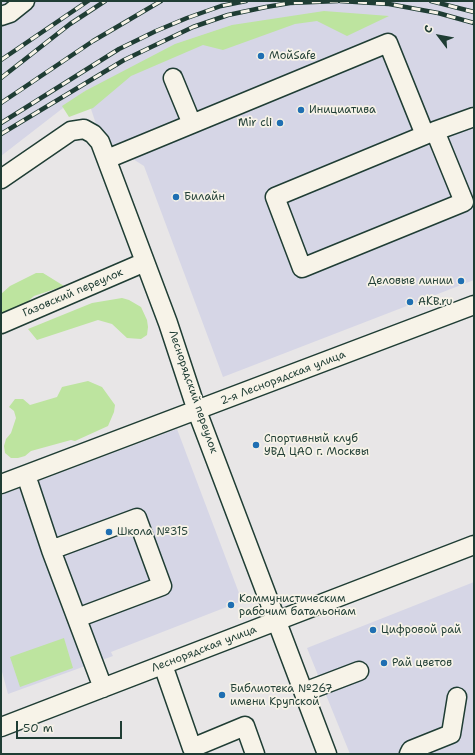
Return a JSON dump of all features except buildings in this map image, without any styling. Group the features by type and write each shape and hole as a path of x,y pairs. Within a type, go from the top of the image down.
{"street":[{"path":"1,16 10,13 25,1"},
{"path":"107,159 388,43 430,133 464,202 302,268 275,197 430,133 474,117"},
{"path":"173,78 192,124"},
{"name":"Леснорядский переулок","path":"1,179 71,131 84,129 93,134 100,142 146,262 198,411 327,754"},
{"name":"Газовский переулок","path":"1,324 146,262"},
{"name":"2-я Леснорядская улица","path":"1,484 198,411 474,304"},
{"path":"26,475 51,550 103,688"},
{"path":"51,550 137,518 140,525 162,586 77,618"},
{"name":"Леснорядская улица","path":"1,727 276,621 473,549"},
{"path":"163,665 192,748 245,726 255,754"},
{"path":"304,692 359,671"},
{"path":"409,754 411,750 451,734 457,697"}],"shaded area":[{"path":"1,1 474,1 474,280 223,377 144,166 101,139 85,91 1,156"},
{"name":"Школа №315","path":"177,429 242,601 111,652 113,656 8,694 1,668 1,495"},
{"path":"474,582 474,754 350,754 307,648"}],"green space":[{"path":"324,11 389,16 347,36 317,21 295,24 223,50 203,45 131,76 93,108 69,117 62,106 85,91 175,44 232,25"},
{"path":"36,273 43,273 64,286 34,296 23,306 1,318 1,294 10,286"},
{"path":"122,298 141,307 147,320 148,327 147,335 141,339 127,338 112,324 98,320 37,340 28,329 92,303"},
{"path":"88,381 102,387 115,405 114,412 108,426 75,441 71,440 31,451 25,456 18,458 11,458 5,453 4,446 6,439 11,433 16,418 14,411 9,407 15,399 23,399 30,405 57,397 62,387"},
{"path":"64,638 73,668 20,687 10,657"}],"railway":[{"path":"1,60 88,1"},
{"path":"1,78 70,24 105,1"},
{"path":"1,103 93,41 161,1"},
{"path":"1,123 119,49 187,18 221,6 246,1"},
{"path":"1,134 124,60 193,27 228,15 266,7 290,3 338,1"},
{"path":"340,1 389,4 438,13 474,23"},
{"path":"431,1 474,12"}],"place":[{"name":"МойSafe","path":"261,56"},
{"name":"Инициатива","path":"301,110"},
{"name":"Mir cli","path":"280,123"},
{"name":"Билайн","path":"176,197"},
{"name":"Деловые линии","path":"461,281"},
{"name":"AKB.ru","path":"410,302"},
{"name":"Спортивный клуб УВД ЦАО г. Москвы","path":"256,445"},
{"name":"Школа №315","path":"109,532"},
{"name":"Коммунистическим рабочим батальонам","path":"231,605"},
{"name":"Цифровой рай","path":"373,630"},
{"name":"Рай цветов","path":"384,663"},
{"name":"Библиотека №267 имени Крупской","path":"222,695"}]}
